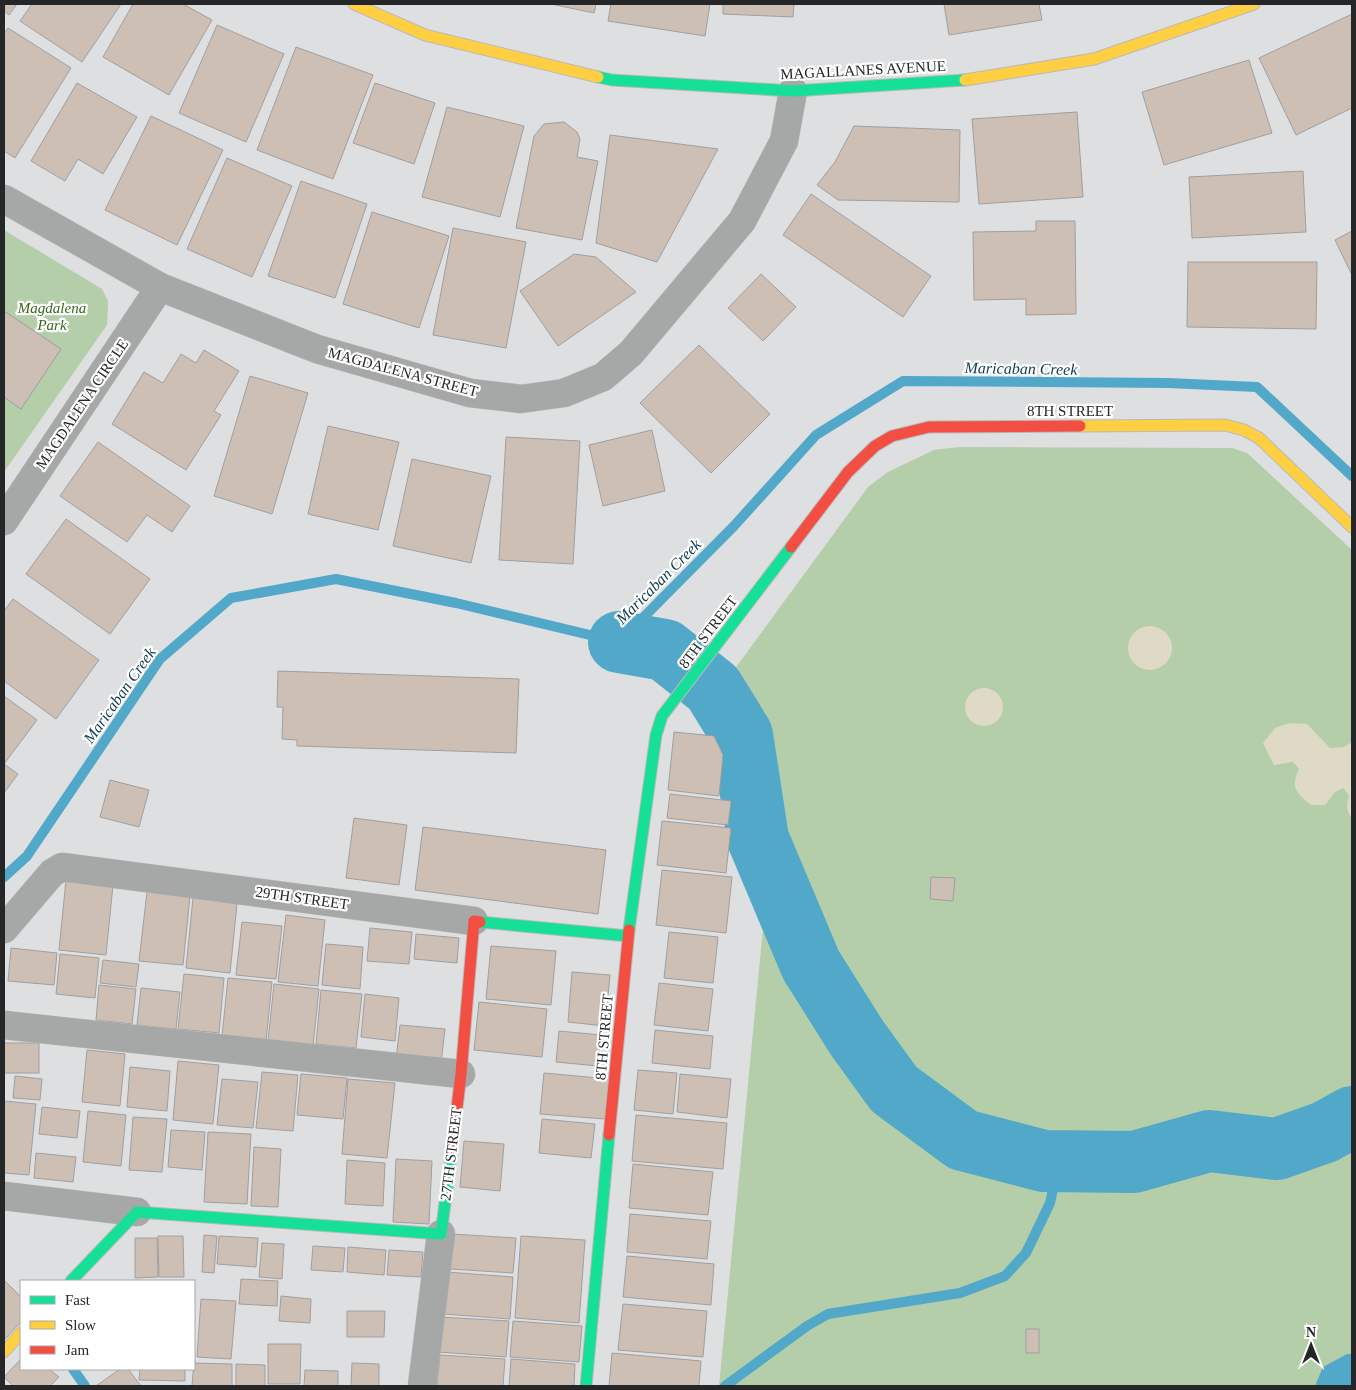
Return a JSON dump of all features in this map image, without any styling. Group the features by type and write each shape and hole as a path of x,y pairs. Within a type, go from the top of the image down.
{"street":[{"name":"MAGALLANES AVENUE","path":"354,4 425,35 612,80 793,90 960,81 1094,58 1254,4"},
{"name":"MAGDALENA STREET","path":"4,199 160,288 317,349 470,392 521,399 564,393 603,376 631,353 742,221 784,141 793,90"},
{"name":"MAGDALENA CIRCLE","path":"4,521 160,288"},
{"name":"8TH STREET","path":"586,1386 628,936 656,735 662,716 848,472 883,439 904,430 928,427 1225,425 1244,430 1259,438 1352,527"},
{"name":"29TH STREET","path":"4,929 52,873 62,867 474,921 628,936"},
{"name":"27TH STREET","path":"422,1386 461,1074 474,921"},
{"path":"4,1025 461,1074"},
{"path":"4,1196 137,1212 441,1234"},
{"path":"72,1280 137,1212"},
{"path":"4,1352 20,1334"}],"green space":[{"name":"Magdalena Park","path":"4,230 102,289 108,301 107,325 4,472"},
{"path":"959,447 1232,448 1247,453 1352,550 1352,1386 719,1386 773,824 734,670 868,487 888,472 934,450"}],"sand":[{"path":"1146,626 1154,626 1166,632 1172,648 1166,664 1154,670 1146,670 1134,664 1128,652 1128,644 1134,632"},
{"path":"984,688 997,694 1003,707 997,720 984,726 971,720 965,707 971,694"},
{"path":"1290,723 1307,724 1330,748 1344,747 1352,742 1352,818 1347,810 1349,795 1343,788 1335,792 1325,805 1311,805 1296,789 1295,781 1299,769 1293,762 1274,765 1263,743 1275,728"}],"water":[{"path":"1347,1354 1352,1354 1352,1386 1315,1386 1323,1367"}],"building":[{"path":"4,4 17,4 9,15 4,11"},
{"path":"32,4 121,4 82,62 20,21"},
{"path":"133,4 183,4 212,20 169,95 103,57"},
{"path":"551,4 596,4 594,13"},
{"path":"611,4 710,4 705,36 608,21"},
{"path":"723,4 794,4 793,17 723,14"},
{"path":"944,4 1039,4 1042,20 949,35"},
{"path":"1352,14 1352,108 1296,135 1259,58"},
{"path":"217,25 284,54 246,142 179,113"},
{"path":"8,28 71,68 15,158 4,151 4,34"},
{"path":"296,47 373,75 333,179 257,150"},
{"path":"1249,60 1272,133 1164,165 1142,92"},
{"path":"77,83 137,117 103,174 78,159 65,181 31,161"},
{"path":"375,83 435,103 414,164 353,143"},
{"path":"447,107 524,126 500,217 422,197"},
{"path":"1077,112 1083,197 979,204 972,119"},
{"path":"151,116 223,150 177,245 105,210"},
{"path":"564,122 577,132 580,139 577,157 598,161 582,240 516,228 534,136 544,124"},
{"path":"854,126 960,130 959,202 838,200 817,185 835,162"},
{"path":"610,135 718,149 657,262 596,243"},
{"path":"227,158 292,186 252,277 187,249"},
{"path":"1303,171 1306,232 1192,238 1189,177"},
{"path":"301,181 367,204 335,298 268,276"},
{"path":"811,194 931,276 903,317 783,235"},
{"path":"372,212 449,236 419,328 343,304"},
{"path":"1036,221 1075,221 1076,314 1026,315 1026,299 974,300 973,232 1036,231"},
{"path":"453,228 526,242 506,348 433,335"},
{"path":"1352,231 1352,275 1335,240"},
{"path":"574,254 596,257 636,292 558,346 520,291"},
{"path":"1188,262 1317,262 1316,329 1187,327"},
{"path":"761,274 796,307 763,341 728,308"},
{"path":"4,311 61,349 21,409 4,397"},
{"path":"699,345 770,414 711,473 640,403"},
{"path":"204,350 239,371 214,411 221,415 186,470 112,424 144,372 163,383 181,354 196,363"},
{"path":"250,376 308,393 272,514 214,496"},
{"path":"328,426 399,442 378,530 308,514"},
{"path":"652,430 665,491 603,506 589,445"},
{"path":"506,437 580,441 573,564 499,560"},
{"path":"98,442 190,506 172,532 147,515 127,542 60,496"},
{"path":"412,459 491,476 471,563 393,546"},
{"path":"66,519 150,579 110,634 26,574"},
{"path":"13,599 99,660 56,719 4,681 4,611"},
{"path":"278,671 519,679 516,753 297,746 297,740 282,739 283,707 277,707"},
{"path":"4,696 37,720 4,764"},
{"path":"674,732 714,736 723,755 719,796 668,790"},
{"path":"4,764 18,774 4,793"},
{"path":"110,780 149,790 139,827 100,817"},
{"path":"670,794 731,801 728,825 667,818"},
{"path":"354,818 407,825 399,885 346,878"},
{"path":"662,821 731,828 726,873 657,865"},
{"path":"423,827 606,850 598,914 415,890"},
{"path":"662,870 732,877 726,933 656,925"},
{"path":"931,877 955,878 953,901 930,899"},
{"path":"66,880 113,885 106,955 59,950"},
{"path":"147,892 190,896 183,965 139,961"},
{"path":"193,898 237,904 230,973 186,968"},
{"path":"286,915 325,920 318,986 278,982"},
{"path":"242,922 282,926 276,979 236,975"},
{"path":"370,928 412,932 409,964 367,961"},
{"path":"669,932 718,937 713,983 664,978"},
{"path":"416,934 459,938 457,963 414,959"},
{"path":"326,944 363,947 360,989 322,985"},
{"path":"491,946 556,951 551,1005 486,999"},
{"path":"11,948 57,953 54,985 8,981"},
{"path":"60,954 99,958 95,998 56,994"},
{"path":"103,960 139,964 136,987 100,983"},
{"path":"572,972 610,975 605,1026 568,1022"},
{"path":"184,974 224,978 219,1033 178,1029"},
{"path":"228,978 272,982 266,1041 222,1036"},
{"path":"659,983 713,989 708,1031 654,1025"},
{"path":"274,984 319,989 313,1046 268,1041"},
{"path":"99,985 136,989 132,1024 96,1020"},
{"path":"141,988 180,992 176,1029 137,1025"},
{"path":"321,990 362,994 356,1048 316,1044"},
{"path":"365,994 399,998 395,1041 361,1037"},
{"path":"479,1002 547,1009 542,1057 474,1050"},
{"path":"400,1025 445,1029 441,1063 396,1059"},
{"path":"655,1030 713,1036 710,1069 652,1063"},
{"path":"559,1031 601,1035 598,1066 556,1062"},
{"path":"4,1043 39,1043 39,1073 4,1073"},
{"path":"87,1050 125,1054 120,1106 82,1102"},
{"path":"178,1061 219,1065 213,1124 173,1120"},
{"path":"130,1067 170,1071 167,1111 127,1107"},
{"path":"638,1070 677,1073 673,1114 634,1110"},
{"path":"262,1072 298,1075 293,1131 256,1128"},
{"path":"544,1073 609,1079 605,1119 540,1114"},
{"path":"301,1074 347,1078 343,1119 297,1115"},
{"path":"680,1074 731,1079 727,1118 677,1112"},
{"path":"15,1076 42,1079 40,1100 13,1098"},
{"path":"222,1079 258,1082 253,1128 217,1125"},
{"path":"348,1079 395,1083 387,1158 342,1154"},
{"path":"4,1101 36,1104 29,1175 4,1173"},
{"path":"42,1107 80,1111 77,1138 39,1134"},
{"path":"88,1111 126,1115 121,1166 83,1162"},
{"path":"636,1115 727,1123 723,1169 632,1161"},
{"path":"133,1117 167,1119 162,1172 129,1170"},
{"path":"542,1119 595,1124 591,1158 539,1153"},
{"path":"171,1130 205,1132 202,1170 168,1167"},
{"path":"208,1132 251,1134 247,1204 204,1202"},
{"path":"464,1141 504,1144 500,1191 460,1187"},
{"path":"254,1147 281,1149 278,1207 251,1206"},
{"path":"36,1153 76,1157 73,1182 34,1178"},
{"path":"396,1159 432,1161 429,1224 393,1222"},
{"path":"347,1160 385,1163 383,1206 345,1204"},
{"path":"633,1164 713,1172 708,1215 629,1208"},
{"path":"630,1214 711,1221 707,1259 627,1252"},
{"path":"452,1234 516,1238 513,1273 450,1269"},
{"path":"204,1235 217,1236 214,1273 202,1272"},
{"path":"158,1236 183,1236 184,1277 159,1277"},
{"path":"219,1236 258,1238 256,1267 217,1264"},
{"path":"521,1236 585,1240 579,1323 515,1318"},
{"path":"135,1238 157,1238 158,1277 135,1278"},
{"path":"262,1243 284,1244 282,1279 259,1277"},
{"path":"313,1246 345,1248 343,1272 311,1270"},
{"path":"348,1247 386,1250 384,1275 347,1272"},
{"path":"389,1250 423,1252 421,1277 387,1275"},
{"path":"627,1256 714,1264 711,1305 623,1297"},
{"path":"447,1272 513,1277 510,1319 444,1314"},
{"path":"241,1279 278,1281 277,1306 239,1304"},
{"path":"4,1280 20,1296 20,1323 4,1340"},
{"path":"281,1296 311,1299 310,1323 279,1321"},
{"path":"201,1299 236,1301 231,1359 197,1357"},
{"path":"623,1304 707,1311 703,1357 618,1350"},
{"path":"347,1311 385,1311 384,1337 347,1337"},
{"path":"440,1317 509,1321 506,1357 438,1352"},
{"path":"513,1321 582,1326 579,1362 510,1357"},
{"path":"1026,1329 1039,1329 1039,1353 1026,1353"},
{"path":"268,1344 301,1344 300,1384 268,1384"},
{"path":"612,1353 701,1361 699,1386 609,1386"},
{"path":"440,1355 505,1359 503,1386 437,1386"},
{"path":"511,1359 575,1364 574,1386 509,1386"},
{"path":"20,1360 20,1370 50,1370 59,1377 50,1386 13,1386 4,1377"},
{"path":"195,1363 232,1364 232,1386 192,1386"},
{"path":"352,1363 379,1364 379,1386 351,1386"},
{"path":"236,1364 265,1365 265,1386 236,1386"},
{"path":"119,1370 129,1370 141,1386 96,1386"},
{"path":"140,1370 185,1370 185,1381 139,1380"},
{"path":"305,1370 338,1371 338,1386 304,1386"}],"waterway":[{"name":"Maricaban Creek","path":"4,877 27,856 160,659 231,598 336,579 456,603 619,642 734,526 816,435 903,381 1168,383 1257,387 1352,476"},
{"path":"619,642 665,650 713,688 742,735 758,839 811,965 857,1038 894,1089 963,1140 1044,1161 1134,1162 1209,1141 1277,1149 1325,1132 1352,1117"},
{"path":"725,1386 807,1326 828,1314 960,1293 1005,1276 1026,1253 1050,1203 1055,1180 1044,1161"},
{"path":"74,1370 85,1386"}],"traffic: fast":[{"path":"598,77 612,80 793,91 965,80"},
{"path":"629,930 656,735 662,716 791,547"},
{"path":"480,922 628,936"},
{"path":"586,1386 609,1135"},
{"path":"72,1280 137,1212 441,1234 452,1149"}],"traffic: slow":[{"path":"354,4 425,35 598,77"},
{"path":"965,80 1094,59 1254,4"},
{"path":"1080,426 1225,425 1244,430 1259,438 1352,527"},
{"path":"4,1352 20,1334"}],"traffic: jam":[{"path":"791,547 848,472 875,446 892,436 929,427 1080,426"},
{"path":"452,1149 461,1074 474,921 480,922"},
{"path":"609,1135 629,930"}]}
